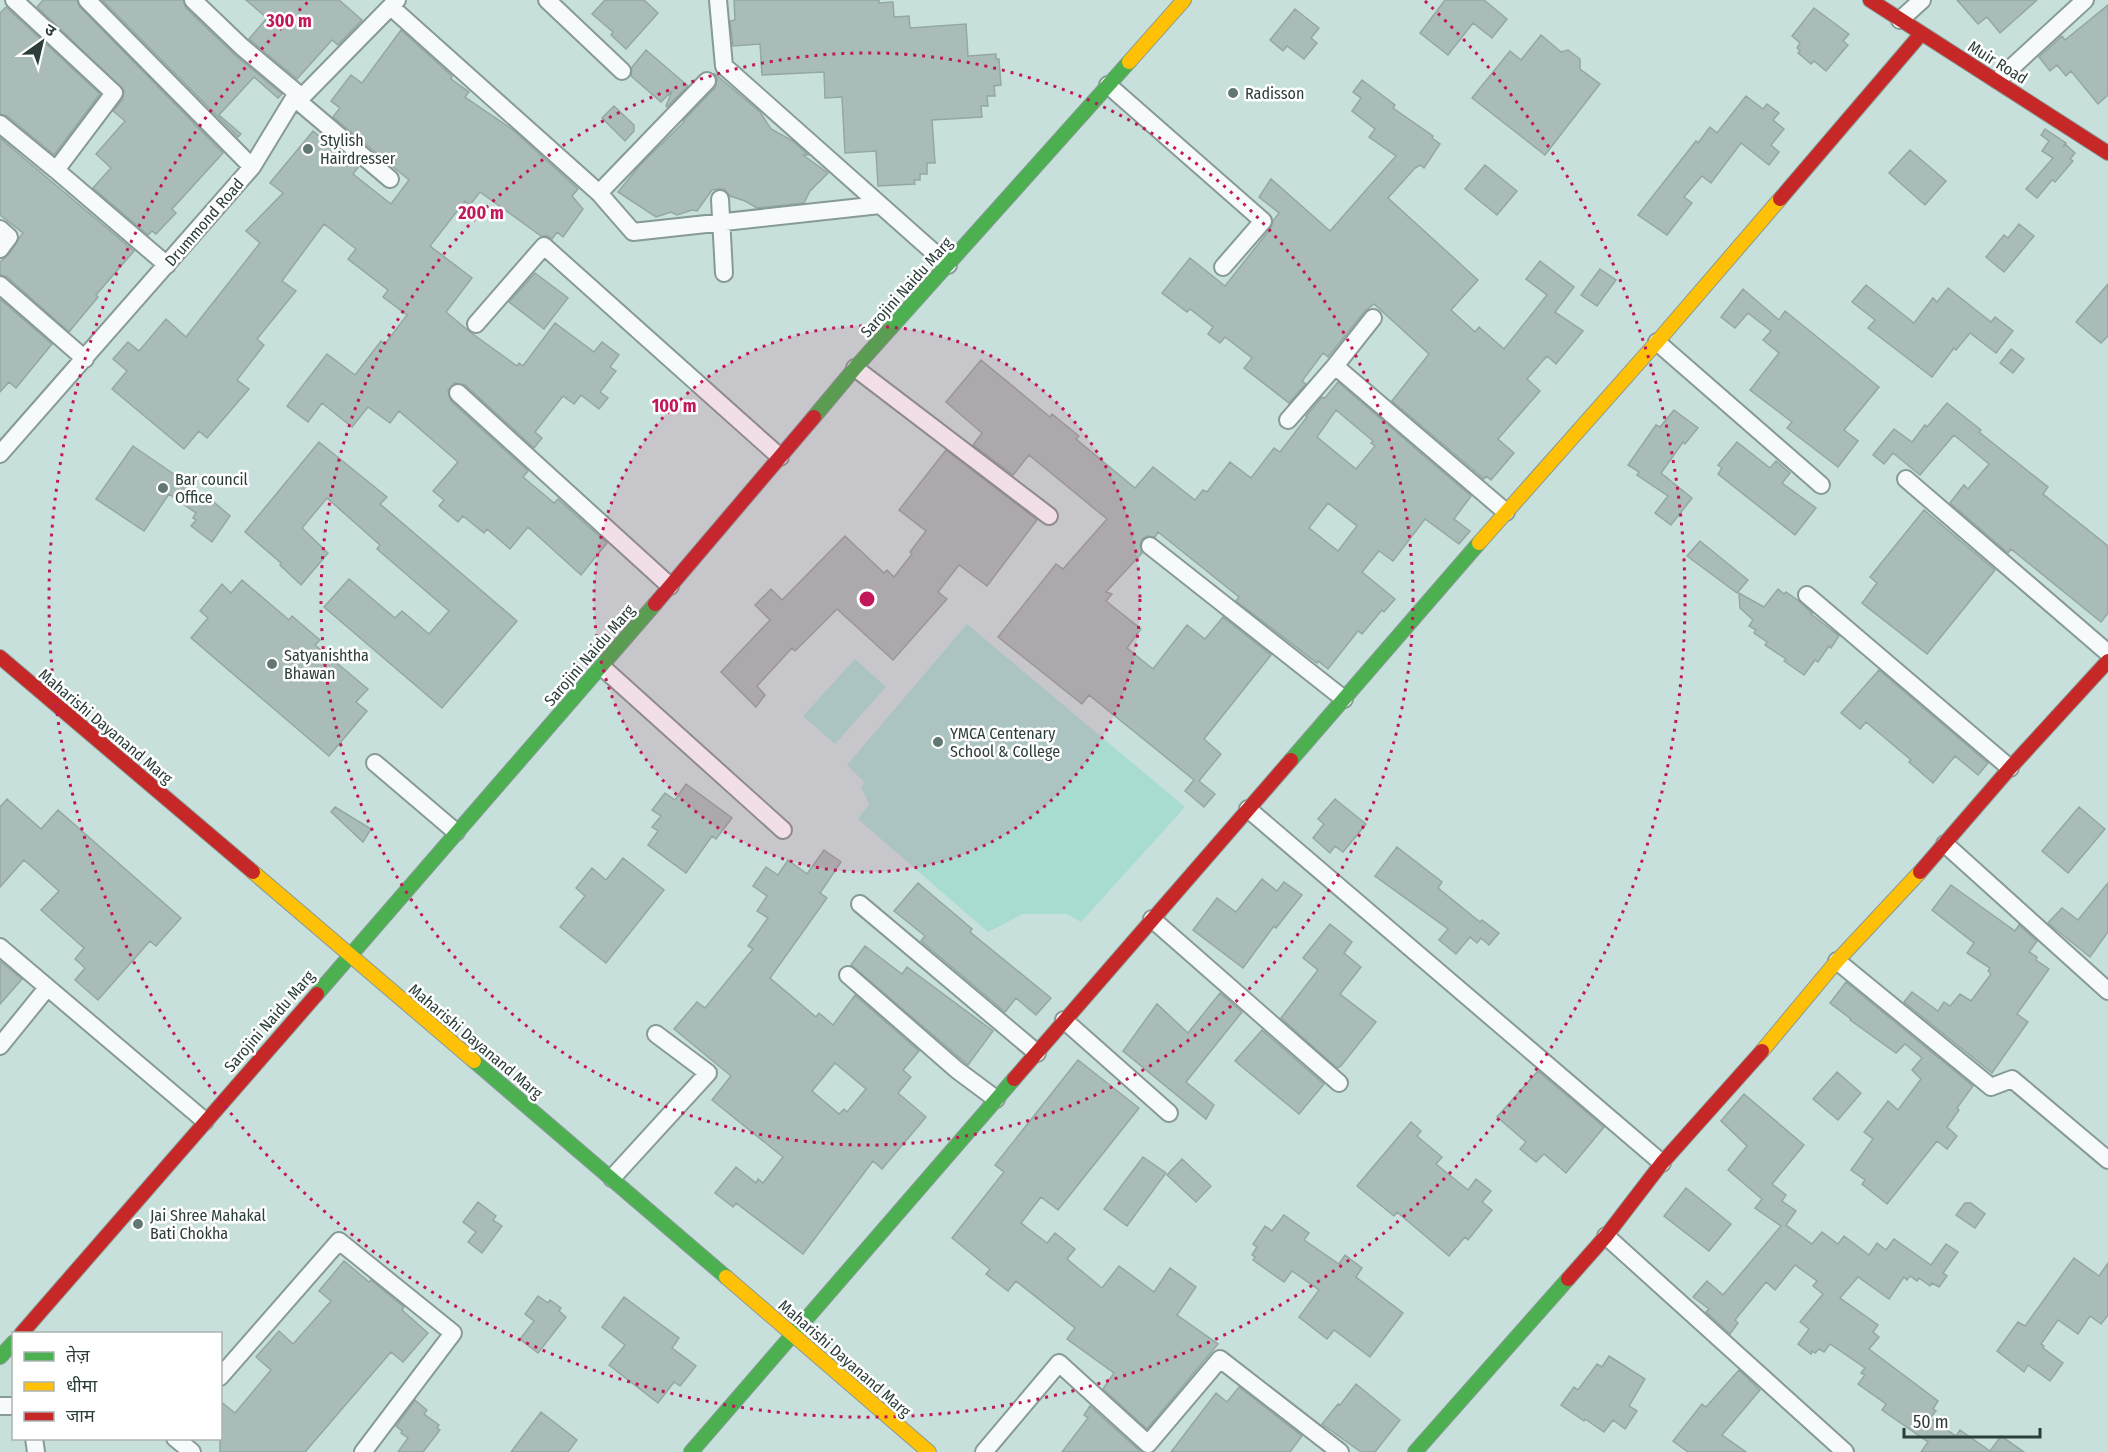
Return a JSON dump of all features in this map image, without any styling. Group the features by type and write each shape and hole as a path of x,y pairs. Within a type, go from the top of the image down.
{"street":[{"path":"14,0 114,93 56,170"},
{"path":"87,0 252,167"},
{"path":"193,0 297,97 390,179"},
{"path":"547,0 622,71"},
{"path":"718,0 724,66 948,265"},
{"name":"Sarojini Naidu Marg","path":"23,1332 602,667 855,368 1184,0"},
{"name":"Muir Road","path":"1870,0 1921,34 1998,80 2108,153"},
{"path":"1900,20 1922,0"},
{"path":"1998,80 2085,0"},
{"path":"394,3 599,193 633,232 880,205"},
{"name":"Drummond Road","path":"0,454 252,167 297,97 394,3"},
{"path":"691,1452 996,1098 1657,342 1921,34"},
{"path":"599,193 707,81"},
{"path":"1108,85 1263,221 1223,267"},
{"path":"0,124 167,265"},
{"path":"720,199 724,273"},
{"path":"0,229 9,237 0,249"},
{"path":"476,324 544,246 780,457"},
{"path":"0,285 85,359"},
{"path":"1288,420 1373,318"},
{"path":"1657,342 1821,485"},
{"path":"1335,366 1506,512"},
{"path":"855,368 1049,516"},
{"path":"458,393 670,586"},
{"path":"1906,479 2108,653"},
{"path":"1150,546 1344,699"},
{"path":"1807,595 2010,768"},
{"name":"Maharishi Dayanand Marg","path":"0,657 612,1178 929,1452"},
{"path":"1414,1452 1606,1236 1662,1163 1749,1066 1837,961 1946,844 2010,768 2108,661"},
{"path":"602,667 783,830"},
{"path":"375,763 456,832"},
{"path":"1248,809 1662,1163"},
{"path":"1946,844 2108,991"},
{"path":"860,904 1037,1053"},
{"path":"1152,919 1339,1083"},
{"path":"0,947 205,1121"},
{"path":"1837,961 1992,1087 2012,1079 2108,1160"},
{"path":"848,975 957,1070 996,1098"},
{"path":"0,1046 47,988"},
{"path":"1064,1020 1169,1113"},
{"path":"612,1178 708,1073 656,1034"},
{"path":"1606,1236 1845,1452"},
{"path":"222,1375 339,1241 453,1333 367,1450"},
{"path":"0,1357 12,1344"},
{"path":"984,1452 1059,1363 1148,1444 1220,1359 1340,1452"},
{"path":"178,1440 192,1452"}],"green space":[{"path":"967,624 1185,807 1081,922 1067,914 1023,914 988,932 858,819 869,804 861,787 864,782 847,765"},
{"path":"855,659 886,687 835,744 803,716"}],"building":[{"path":"43,0 77,0 80,7 223,153 172,209 176,213 156,234 152,231 148,235 93,188 111,168 96,154 125,121 113,111 123,99 124,90 37,7"},
{"path":"102,0 183,0 186,8 235,55 282,94 278,98 254,77 219,115 241,134 238,137"},
{"path":"246,0 339,0 362,20 338,45 332,40 297,79 249,39 267,18"},
{"path":"605,0 644,0 658,13 626,49 611,35 613,32 592,14"},
{"path":"734,0 879,0 879,3 893,2 894,17 909,16 910,28 966,24 968,56 996,54 996,59 999,59 1001,85 994,86 995,96 987,96 988,106 981,106 982,117 932,120 935,163 927,163 927,174 920,174 920,180 914,180 915,184 878,186 876,151 845,153 842,97 825,98 824,72 762,75 760,44 733,46 730,21 735,20"},
{"path":"1445,0 1484,0 1507,19 1492,38 1473,23 1448,55 1420,33"},
{"path":"1957,0 2037,0 2000,33 1987,17 1978,24"},
{"path":"2108,5 2108,95 2098,104 2071,71 2066,76 2057,65 2050,71 2039,57 2062,36 2065,40"},
{"path":"6,7 100,94 54,155 7,116 0,114 0,13"},
{"path":"1814,8 1849,34 1843,41 1848,45 1826,71 1814,61 1811,64 1798,53 1800,51 1797,48 1800,43 1792,36"},
{"path":"1295,9 1319,28 1311,38 1317,43 1304,59 1287,46 1283,51 1270,40"},
{"path":"401,30 452,76 451,79 469,92 465,97 513,130 578,189 572,196 583,209 563,237 557,232 552,239 541,236 480,192 470,205 465,201 430,246 472,278 446,312 517,366 519,363 523,366 555,323 594,352 602,342 619,355 610,367 616,371 600,392 608,398 599,409 581,395 574,404 563,396 535,432 542,438 534,448 465,385 454,383 448,391 451,401 528,471 523,477 554,503 558,499 607,543 581,575 528,527 510,549 487,529 484,533 463,516 458,522 439,506 444,500 433,491 458,462 399,411 390,423 368,407 352,427 322,403 308,422 287,406 327,354 355,375 381,341 385,344 407,315 383,297 388,290 348,259 356,249 324,224 282,281 296,291 257,339 264,345 237,380 249,389 207,438 199,431 184,449 112,389 127,371 113,359 128,342 139,351 166,319 186,337 260,243 246,231 283,193 270,183 313,131 319,136 321,134 359,166 353,174 391,204 409,180 333,117 340,108 331,101 351,75 362,83"},
{"path":"1541,35 1561,52 1568,50 1580,59 1580,69 1600,84 1545,155 1472,98 1510,51 1521,60"},
{"path":"646,50 688,86 667,107 672,91 661,102 631,76 632,67"},
{"path":"714,73 760,112 771,129 793,141 808,155 803,155 828,173 810,191 804,203 757,208 730,196 724,189 719,189 712,190 697,211 692,210 677,215 671,212 656,217 618,192 640,165 715,88 717,79"},
{"path":"1362,80 1395,105 1393,108 1433,136 1432,138 1440,144 1424,168 1420,165 1415,168 1388,198 1478,280 1451,310 1475,332 1479,327 1504,349 1547,295 1526,279 1540,261 1574,287 1555,312 1583,331 1556,364 1547,356 1527,379 1540,391 1498,439 1514,453 1491,480 1486,476 1484,479 1392,401 1429,354 1374,304 1365,311 1328,357 1323,353 1302,381 1306,384 1289,403 1244,368 1252,358 1225,337 1220,343 1208,334 1213,327 1190,309 1187,312 1162,293 1190,258 1225,286 1271,228 1279,213 1259,197 1271,179 1330,231 1396,156 1369,137 1375,129 1352,111 1361,98 1353,92"},
{"path":"1746,96 1763,109 1767,104 1779,113 1773,120 1784,129 1771,145 1779,152 1769,165 1741,143 1711,183 1702,176 1684,197 1692,203 1667,235 1638,215 1696,141 1698,143 1710,127 1717,133"},
{"path":"614,106 634,125 634,131 625,141 602,118"},
{"path":"2045,129 2066,143 2075,153 2070,159 2073,161 2055,182 2052,180 2037,198 2026,189 2053,158 2042,151 2049,141 2041,135"},
{"path":"0,138 134,251 96,295 98,297 69,332 7,277 0,275 0,262 8,255 23,233 0,215"},
{"path":"1910,150 1946,181 1925,205 1889,173"},
{"path":"1485,165 1517,191 1497,215 1465,189"},
{"path":"2019,224 2034,236 2004,272 1986,257 2004,235 2008,238"},
{"path":"1600,269 1616,280 1597,306 1581,295"},
{"path":"535,273 568,298 544,329 509,302"},
{"path":"2108,284 2108,336 2101,343 2076,322"},
{"path":"1866,285 1914,323 1933,298 1937,302 1948,288 1991,322 1995,317 2013,331 1996,353 1970,333 1956,350 1954,348 1932,377 1868,328 1875,320 1852,302"},
{"path":"1743,289 1779,320 1785,311 1879,387 1844,430 1858,441 1838,467 1787,428 1792,422 1750,390 1779,353 1763,340 1771,331 1748,313 1735,328 1721,317"},
{"path":"0,299 52,344 16,388 9,382 0,392"},
{"path":"2011,349 2024,359 2013,373 2000,363"},
{"path":"981,360 1050,417 1052,414 1079,436 1076,439 1135,488 1153,467 1195,500 1203,490 1207,492 1230,462 1251,478 1274,448 1280,452 1306,416 1338,382 1471,496 1454,519 1470,531 1459,544 1425,519 1393,561 1379,551 1362,572 1395,599 1384,612 1382,610 1362,634 1358,631 1328,669 1236,601 1239,597 1158,532 1155,537 1147,536 1142,539 1140,545 1142,553 1106,592 1112,594 1106,601 1141,629 1127,648 1153,669 1187,625 1205,639 1223,617 1271,655 1204,739 1221,754 1199,781 1215,794 1204,807 1185,791 1194,780 1089,695 1082,704 998,637 1056,564 1063,569 1107,519 1029,455 1013,475 973,445 982,433 946,402","holes":["1336,410 1373,441 1371,443 1375,446 1356,469 1317,437","1328,503 1357,526 1338,551 1309,528"]},
{"path":"1947,403 1981,430 1979,432 2048,487 2043,494 2108,546 2108,613 2101,622 2011,549 2008,553 1950,503 1964,485 1968,489 1989,464 1954,435 1920,475 1893,453 1884,464 1873,455 1894,429 1912,442"},
{"path":"1674,410 1698,428 1685,444 1683,442 1661,473 1692,498 1671,525 1655,513 1668,496 1637,475 1639,472 1628,465 1656,425 1660,427"},
{"path":"319,442 387,497 380,504 517,621 442,708 324,607 349,579 395,618 402,611 429,634 449,611 377,549 380,545 327,498 302,528 328,553 301,585 280,565 281,563 245,532"},
{"path":"1737,442 1770,468 1776,461 1790,473 1782,483 1816,508 1795,535 1718,474 1722,468 1718,465"},
{"name":"Bar council Office","path":"133,446 181,479 179,481 206,500 208,497 230,516 212,542 191,526 196,520 193,518 196,513 169,494 144,531 96,499"},
{"path":"946,450 1037,520 987,586 959,565 938,592 947,599 893,660 837,609 795,651 792,648 757,686 765,695 756,707 721,672 770,620 755,605 771,589 782,600 845,536 884,573 887,570 894,577 926,531 899,510"},
{"path":"1924,510 1995,570 1927,654 1862,603 1877,583 1870,577"},
{"path":"1700,541 1748,580 1737,593 1687,556"},
{"name":"Satyanishtha Bhawan","path":"242,580 289,620 292,616 320,640 315,645 368,689 356,702 367,711 329,756 191,638 208,618 200,611 222,584 231,593"},
{"path":"1778,589 1799,601 1811,614 1839,636 1831,648 1829,646 1818,662 1815,660 1804,675 1765,645 1767,642 1754,633 1756,630 1749,626 1753,620 1740,608 1739,593 1764,607"},
{"path":"1879,670 1988,763 1978,775 1955,756 1933,783 1909,762 1911,760 1866,722 1860,729 1841,713"},
{"path":"686,784 732,818 716,839 712,836 686,873 648,845 658,831 652,827 661,816 652,810 665,793 675,800"},
{"path":"7,799 41,829 58,810 181,918 156,946 150,941 98,1000 75,980 85,968 75,959 84,948 41,910 59,891 24,860 0,887 0,807"},
{"path":"1335,799 1366,824 1343,852 1335,846 1330,853 1313,838 1324,824 1318,819"},
{"path":"335,807 371,829 363,842 331,812"},
{"path":"2079,807 2105,829 2068,873 2042,851"},
{"path":"1397,847 1442,882 1438,888 1480,922 1482,920 1499,933 1489,945 1481,938 1477,943 1470,937 1456,954 1439,940 1448,929 1375,876"},
{"path":"824,850 841,862 820,893 827,898 770,978 816,1017 819,1013 833,1025 855,995 919,1051 903,1070 911,1077 898,1093 926,1117 882,1169 873,1161 803,1254 736,1203 733,1207 715,1193 736,1167 756,1183 758,1179 763,1183 783,1157 712,1100 731,1076 674,1029 697,1002 705,1008 753,949 748,946 768,918 757,911 767,896 753,886 766,867 778,875 788,860 807,874","holes":["835,1063 866,1089 847,1112 844,1109 839,1114 812,1091"]},
{"path":"623,858 664,890 606,963 560,927 585,896 576,888 592,868 606,880"},
{"path":"1262,879 1277,891 1284,882 1302,895 1276,928 1274,926 1243,968 1193,930 1217,898 1236,912"},
{"path":"918,883 972,929 970,932 1051,998 1036,1015 1016,998 1005,1012 921,941 925,936 894,911"},
{"path":"2108,883 2108,932 2090,957 2048,923 2062,908 2078,920"},
{"path":"1951,885 2015,931 2019,925 2037,941 2029,952 2049,969 2017,1014 2028,1022 1992,1073 1904,1002 1912,992 1938,1011 1944,1002 1950,1006 1960,994 1971,1001 1991,974 1988,971 1990,968 1967,953 1974,943 1932,910"},
{"path":"1330,924 1352,942 1344,953 1361,967 1340,994 1376,1022 1337,1068 1281,1018 1318,970 1303,958"},
{"path":"865,946 902,974 907,967 993,1031 968,1065 851,965"},
{"path":"0,961 22,979 0,1004"},
{"path":"1846,982 1973,1086 1947,1127 1957,1136 1947,1149 1937,1141 1887,1204 1862,1184 1865,1180 1851,1170 1873,1139 1864,1132 1888,1101 1898,1110 1921,1079 1912,1070 1922,1058 1905,1044 1896,1053 1830,1003"},
{"path":"1220,993 1242,1012 1186,1082 1214,1105 1206,1119 1123,1051 1157,1004 1188,1033"},
{"path":"1262,1030 1324,1084 1299,1114 1235,1061"},
{"path":"1078,1060 1139,1108 1058,1210 1041,1197 1021,1223 1047,1243 1055,1233 1075,1249 1067,1259 1102,1288 1119,1266 1154,1292 1170,1268 1196,1287 1177,1315 1218,1344 1147,1429 1103,1389 1114,1373 1067,1339 1075,1328 1016,1281 1008,1291 986,1274 990,1269 952,1238 1004,1172 995,1165"},
{"path":"1538,1071 1604,1127 1566,1173 1544,1154 1536,1162 1520,1149 1526,1142 1497,1117"},
{"path":"1837,1072 1861,1093 1838,1120 1813,1099"},
{"path":"1744,1094 1804,1145 1772,1184 1786,1195 1782,1201 1796,1211 1786,1225 1812,1244 1822,1232 1838,1244 1844,1236 1869,1255 1877,1243 1886,1250 1894,1239 1931,1265 1946,1244 1958,1252 1943,1273 1947,1276 1939,1287 1932,1283 1930,1286 1919,1278 1917,1281 1910,1276 1907,1280 1904,1277 1889,1299 1858,1277 1840,1298 1878,1325 1873,1332 1879,1337 1869,1349 1938,1401 1933,1409 1936,1411 1930,1418 1956,1436 1960,1430 1990,1451 2001,1436 2024,1452 1921,1452 1928,1442 1882,1410 1886,1404 1858,1384 1865,1375 1861,1373 1865,1368 1830,1344 1824,1352 1819,1349 1815,1353 1812,1351 1811,1354 1798,1344 1809,1329 1800,1322 1823,1294 1813,1286 1817,1281 1795,1265 1775,1290 1766,1282 1735,1320 1738,1323 1730,1334 1706,1312 1709,1309 1693,1297 1707,1281 1723,1295 1781,1226 1755,1208 1762,1199 1728,1170 1747,1146 1721,1121"},
{"path":"1411,1122 1421,1131 1417,1136 1442,1157 1436,1164 1468,1190 1476,1179 1491,1191 1482,1202 1492,1210 1468,1240 1465,1237 1449,1256 1397,1212 1394,1216 1357,1186"},
{"path":"1143,1157 1166,1173 1127,1226 1104,1209"},
{"path":"1182,1159 1211,1186 1196,1202 1167,1175"},
{"path":"1686,1188 1731,1224 1709,1251 1664,1216"},
{"path":"478,1202 496,1216 493,1220 502,1226 482,1253 468,1242 476,1232 463,1222"},
{"path":"1965,1203 1971,1203 1985,1214 1975,1228 1956,1215"},
{"path":"1284,1215 1309,1233 1304,1240 1339,1264 1345,1255 1362,1268 1356,1277 1403,1313 1370,1357 1334,1330 1327,1339 1299,1317 1319,1290 1292,1271 1284,1282 1253,1260 1255,1257 1252,1255 1257,1247 1253,1244 1265,1226 1272,1231"},
{"path":"2074,1258 2099,1276 2108,1263 2108,1315 2101,1324 2090,1316 2078,1334 2058,1320 2041,1344 2063,1363 2050,1381 2028,1365 2024,1372 1997,1351 2018,1322 2025,1326"},
{"path":"344,1261 404,1307 402,1310 428,1333 403,1362 391,1352 305,1452 220,1452 222,1403 235,1413 271,1370 256,1357 279,1331 293,1344 331,1301 319,1291"},
{"path":"538,1296 548,1303 550,1300 561,1308 559,1311 566,1317 538,1353 520,1339 534,1321 525,1314"},
{"path":"624,1297 679,1338 672,1348 696,1366 680,1386 674,1382 658,1403 609,1365 625,1345 602,1327"},
{"path":"1609,1356 1645,1379 1629,1406 1637,1411 1625,1429 1613,1420 1604,1432 1561,1405 1574,1387 1578,1390 1597,1364 1602,1367"},
{"path":"1739,1370 1760,1390 1722,1435 1746,1452 1688,1452 1673,1441 1702,1404 1706,1407"},
{"path":"1356,1384 1400,1420 1375,1452 1361,1452 1322,1424"},
{"path":"1239,1387 1302,1436 1290,1452 1171,1452 1216,1393 1227,1402"},
{"path":"415,1400 427,1410 424,1414 439,1425 437,1428 440,1430 423,1452 398,1452 408,1438 396,1426"},
{"path":"1090,1406 1141,1452 1062,1452 1088,1418 1084,1415"},
{"path":"541,1412 577,1440 568,1452 511,1452"}],"traffic: fast":[{"path":"814,417 855,368 1129,62"},
{"path":"1291,760 1479,543"},
{"path":"317,994 655,604"},
{"path":"474,1061 726,1277"},
{"path":"691,1452 1014,1079"},
{"path":"1415,1452 1568,1279"},
{"path":"0,1357 12,1344"}],"traffic: slow":[{"path":"1129,62 1184,0"},
{"path":"1479,543 1780,199"},
{"path":"253,872 474,1061"},
{"path":"1762,1051 1837,961 1920,872"},
{"path":"726,1277 929,1452"}],"traffic: jam":[{"path":"1870,0 2108,153"},
{"path":"1780,199 1921,34"},
{"path":"655,604 814,417"},
{"path":"0,657 253,872"},
{"path":"1920,872 2010,768 2108,661"},
{"path":"1014,1079 1291,760"},
{"path":"23,1332 317,994"},
{"path":"1568,1279 1606,1236 1662,1163 1762,1051"}],"place":[{"name":"Radisson","path":"1233,93"},
{"name":"Stylish Hairdresser","path":"308,149"},
{"name":"Bar council Office","path":"163,488"},
{"name":"Satyanishtha Bhawan","path":"272,664"},
{"name":"YMCA Centenary School & College","path":"938,742"},
{"name":"Jai Shree Mahakal Bati Chokha","path":"138,1224"}]}
